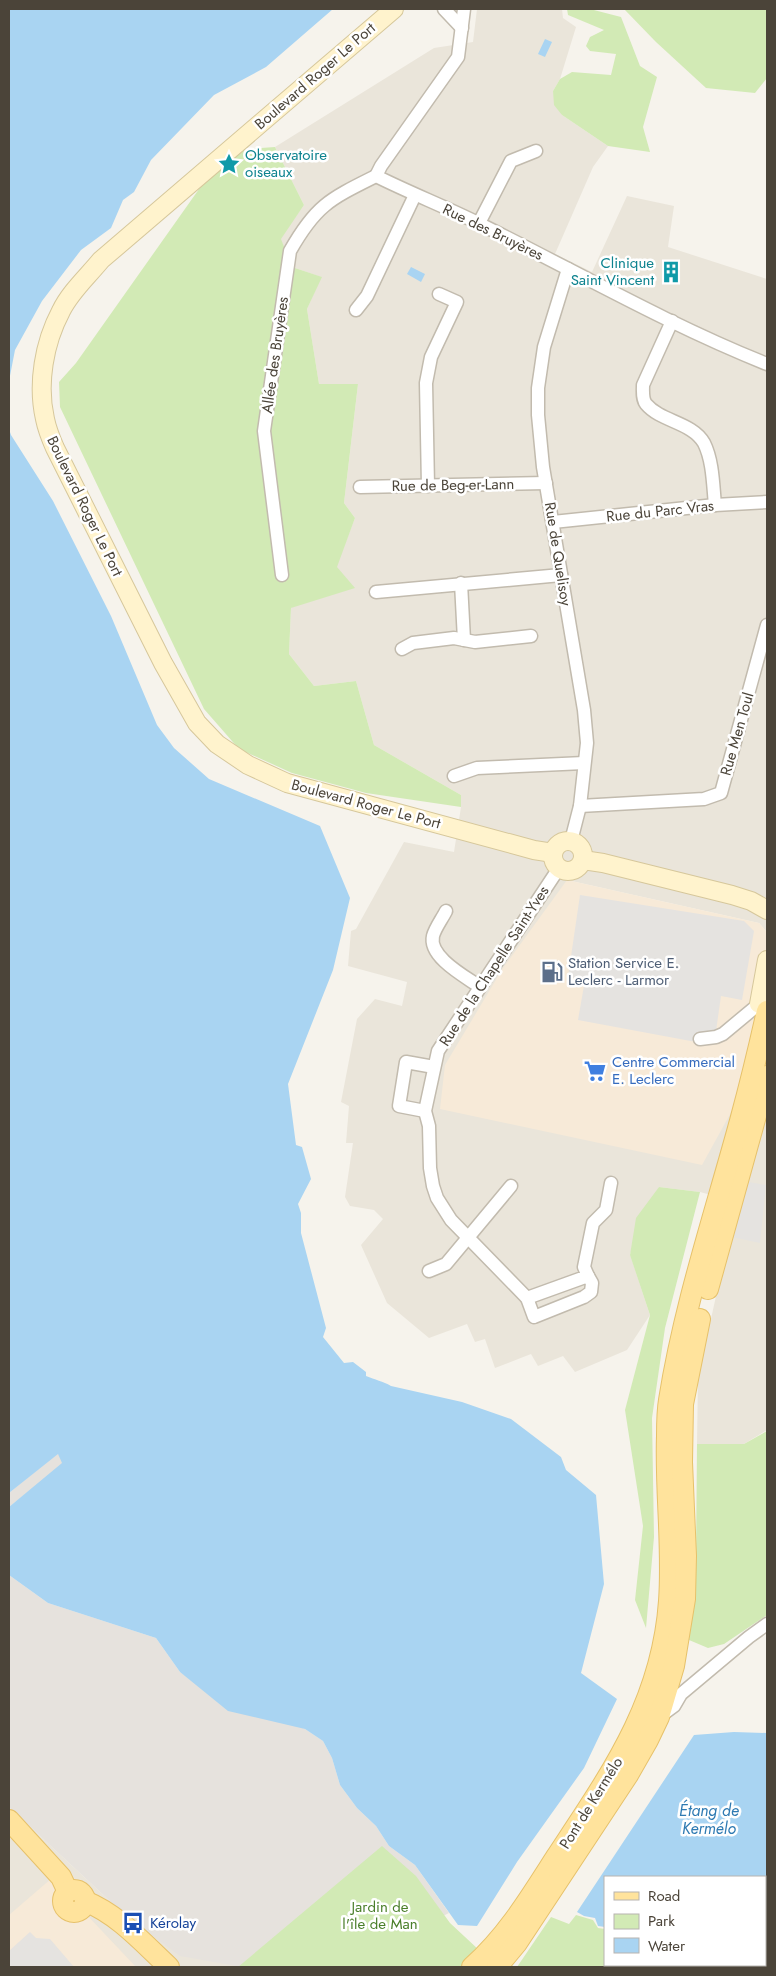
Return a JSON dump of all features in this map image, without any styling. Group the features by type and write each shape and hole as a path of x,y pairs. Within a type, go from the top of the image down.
{"main road":[{"path":"728,1186 763,1007"},
{"path":"728,1186 747,1122 767,1040"},
{"path":"728,1186 767,1076"},
{"name":"Pont de Kermélo","path":"539,1897 615,1767 651,1713 669,1602 666,1460 668,1403 681,1337 728,1186"},
{"path":"9,1820 61,1877 78,1901 109,1926 152,1967"},
{"path":"472,1967 485,1956 539,1897"},
{"path":"497,1967 517,1943 539,1897"},
{"path":"78,1901 100,1907 128,1928 169,1967"}],"street":[{"name":"Boulevard Roger Le Port","path":"394,9 101,260 61,310 50,337 44,361 42,392 45,420 55,448 163,663 197,723 218,744 248,765 287,783 534,850 556,860"},
{"path":"444,9 462,28"},
{"path":"376,176 381,166 458,57 464,9"},
{"path":"479,223 510,161 536,151"},
{"name":"Rue des Bruyères","path":"376,176 479,223 672,321 767,364"},
{"name":"Allée des Bruyères","path":"282,575 264,431 290,251 303,228 317,211 338,194 376,176"},
{"path":"356,310 367,296 415,195"},
{"name":"Rue de Quelisoy","path":"568,269 544,347 538,388 538,415 543,467 584,710 587,743 580,806 572,841"},
{"path":"428,486 426,383 431,357 457,302 439,294"},
{"path":"672,321 643,385 643,396 646,404 693,432 703,443 710,463 715,505"},
{"name":"Rue de Beg-er-Lann","path":"360,487 546,483"},
{"name":"Rue du Parc Vras","path":"553,522 715,505 767,502"},
{"path":"376,592 561,575"},
{"path":"460,583 464,640"},
{"name":"Rue Men Toul","path":"580,806 704,799 721,793 767,625"},
{"path":"402,649 413,643 454,638 475,642 531,636"},
{"path":"454,776 477,768 584,763"},
{"path":"572,841 581,848 583,860 580,866 572,871 565,871 556,860 560,843 572,841"},
{"name":"Rue de la Chapelle Saint-Yves","path":"556,860 480,987 438,1051 425,1111 429,1126 430,1168 433,1186 450,1220 527,1298 534,1317 584,1297 591,1292 592,1283 584,1268 593,1223 606,1210 611,1183"},
{"path":"583,860 603,863 751,901 767,910"},
{"path":"446,911 433,937 434,946 441,959 480,987"},
{"path":"700,1039 723,1034 763,1007 767,960"},
{"path":"425,1111 399,1106 406,1062 434,1067"},
{"path":"429,1272 446,1264 511,1186"},
{"path":"527,1298 588,1276"},
{"path":"651,1713 674,1706 681,1694 767,1624"}],"shaded area":[{"path":"477,9 562,9 563,18 576,27 560,79 553,91 562,115 608,146 593,167 555,254 592,272 627,196 674,206 668,247 767,279 767,932 759,923 567,880 767,1047 767,1430 744,1444 697,1444 698,1377 737,1202 700,1192 659,1187 630,1254 650,1315 627,1350 575,1372 563,1356 538,1366 531,1354 495,1368 485,1339 475,1342 467,1324 429,1338 387,1303 361,1245 383,1219 374,1210 350,1206 345,1197 353,1143 346,1143 349,1106 341,1102 357,1019 375,999 402,1006 407,982 348,966 351,931 356,929 404,842 454,852 461,795 374,745 356,681 314,686 289,654 291,608 336,567 355,518 344,503 358,384 319,384 307,309 321,277 292,267 280,238 304,205 275,147 434,48 473,42"},
{"path":"567,880 759,923 767,932 767,1047 702,1165 440,1109 445,1065 503,968"},
{"path":"580,895 744,921 754,931 742,1000 721,996 716,1031 696,1042 578,1020 585,980 568,977"},
{"path":"743,1181 766,1185 760,1243 732,1237"},
{"path":"58,1453 63,1464 9,1507 9,1493"},
{"path":"9,1575 48,1603 156,1638 180,1672 193,1681 305,1729 323,1741 332,1758 340,1785 357,1808 376,1826 389,1846 415,1865 449,1913 340,1967 242,1967 180,1956 127,1917 9,1807"},
{"path":"9,1807 127,1917 291,1967 9,1967"},
{"path":"52,1878 136,1967 9,1967 9,1915"},
{"path":"30,1932 36,1938 50,1939 74,1967 9,1967 9,1951"}],"green space":[{"path":"567,9 590,9 621,17 640,66 657,77 643,127 650,152 608,146 562,115 554,105 553,91 560,79 572,72 611,75 616,54 590,51 586,46 590,37 604,30 568,15"},
{"path":"624,9 767,9 767,78 755,93 706,88 656,42"},
{"path":"275,147 304,205 281,239 292,267 322,277 307,309 319,384 358,384 344,503 355,518 337,567 355,588 291,608 289,654 314,686 356,681 374,745 461,795 461,807 366,793 292,773 239,749 204,709 60,407 59,382 76,363 204,182 246,149"},
{"path":"659,1187 700,1192 665,1328 652,1418 654,1537 646,1628 635,1600 643,1526 625,1410 650,1315 630,1255 636,1218"},
{"path":"767,1431 767,1615 724,1644 708,1648 689,1640 696,1557 697,1444 744,1444"},
{"name":"Jardin de l'île de Man","path":"382,1846 416,1876 450,1923 479,1950 460,1967 238,1967"},
{"path":"576,1915 593,1920 598,1928 604,1929 604,1966 766,1966 766,1950 767,1967 517,1967 551,1917 569,1924"}],"water":[{"path":"9,9 333,9 266,67 214,95 151,160 134,192 123,200 111,228 81,250 42,301 15,350 9,381"},
{"path":"545,39 552,42 545,57 538,54"},
{"path":"411,267 425,274 421,282 407,274"},
{"path":"9,429 53,501 111,616 157,725 174,748 209,779 320,826 350,898 333,970 288,1084 296,1145 302,1147 311,1179 298,1204 301,1213 301,1233 326,1328 323,1337 344,1363 353,1362 366,1372 366,1376 391,1386 462,1402 511,1419 561,1457 566,1470 596,1495 604,1584 581,1673 617,1699 584,1768 517,1862 477,1926 458,1925 415,1865 389,1846 376,1826 357,1808 340,1785 332,1758 323,1741 305,1729 228,1711 180,1672 156,1638 48,1603 9,1575 9,1507 62,1463 58,1454 9,1493"},
{"name":"Étang de Kermélo","path":"734,1732 767,1733 767,1949 766,1876 604,1876 604,1927 598,1926 595,1918 584,1916 577,1912 694,1735"}],"place":[{"name":"Observatoire oiseaux","path":"229,164"},
{"name":"Clinique Saint Vincent","path":"671,272"},
{"name":"Station Service E. Leclerc - Larmor","path":"552,972"},
{"name":"Centre Commercial E. Leclerc","path":"595,1071"},
{"name":"Kérolay","path":"133,1923"}]}
